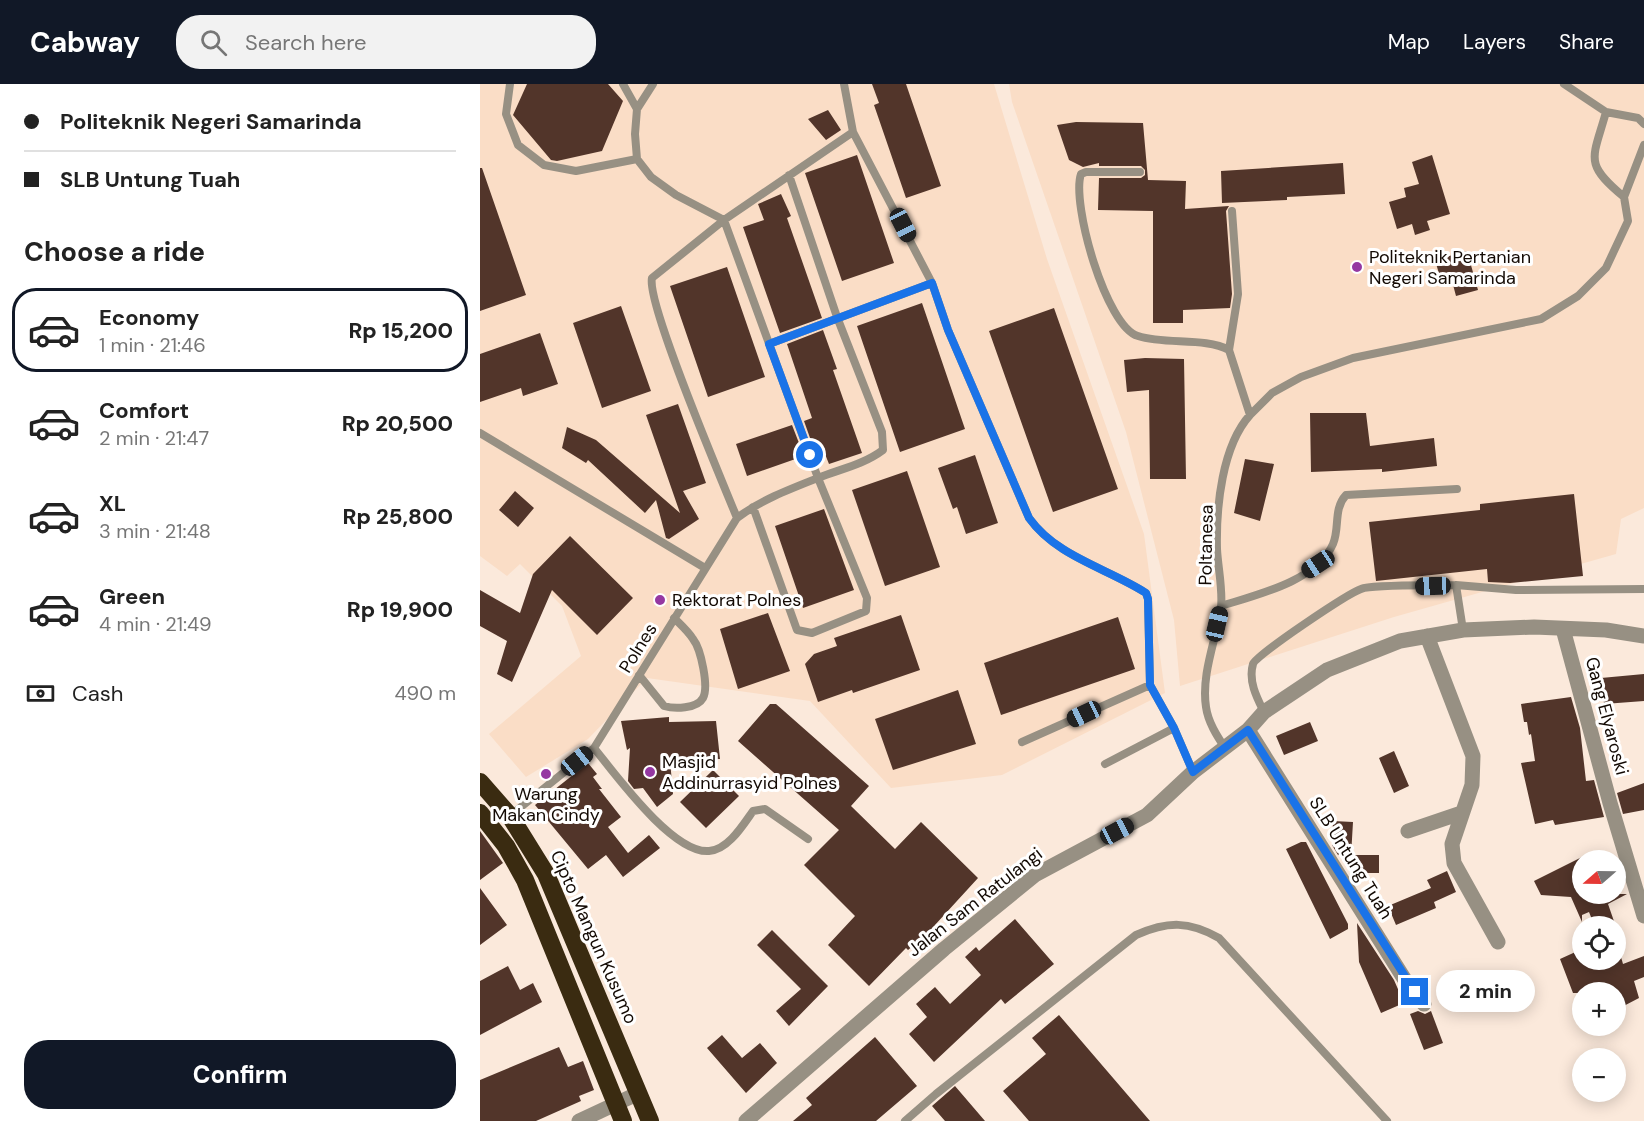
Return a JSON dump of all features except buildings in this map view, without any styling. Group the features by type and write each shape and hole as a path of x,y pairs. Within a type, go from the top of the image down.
{"highway":[{"name":"Cipto Mangun Kusumo","path":"480,782 510,816 546,874 650,1121"},
{"path":"480,813 506,846 525,880 623,1121"}],"street":[{"name":"Jalan Sam Ratulangi","path":"746,1121 944,949 1035,875 1147,815 1193,772 1248,730 1264,712 1327,670 1400,641 1463,630 1534,627 1606,630 1644,636"},
{"name":"Gang Elyaroski","path":"1563,629 1610,803 1644,916"},
{"path":"1427,636 1473,756 1472,785 1452,844 1454,863 1498,942"},
{"name":"SLB Untung Tuah","path":"1248,730 1405,980 1424,1004"},
{"path":"1408,831 1461,813"},
{"path":"579,1121 639,1093"}],"lane":[{"path":"510,84 506,114 518,144 544,165 576,171 638,159"},
{"path":"623,84 637,109"},
{"path":"653,84 637,109 635,134 638,159 651,177 676,195 724,220 818,478 867,598 866,611 812,633 797,630 753,507"},
{"path":"844,84 853,132 932,283 953,341 1029,518 1040,534 1075,557 1146,593 1150,685 1174,728 1193,772"},
{"path":"1564,84 1606,111 1638,118 1644,124"},
{"path":"1606,111 1593,159 1596,171 1603,180 1624,197 1644,145"},
{"path":"737,518 697,419 651,291 652,278 724,220 853,132"},
{"path":"1140,172 1080,174 1078,181 1083,222 1104,294 1121,324 1137,336 1190,344 1217,344 1228,350"},
{"path":"789,175 837,317"},
{"name":"Poltanesa","path":"1225,748 1214,731 1206,707 1209,660 1221,606 1217,547 1223,486 1228,456 1238,428 1272,393 1301,377 1353,358 1541,319 1578,296 1606,268 1628,221 1624,197"},
{"path":"1232,211 1238,294 1228,350 1251,415"},
{"path":"769,344 932,283"},
{"name":"Polnes","path":"510,816 594,748 737,518 753,507 818,478 870,460 883,450 882,432 837,317"},
{"path":"480,433 705,568"},
{"path":"1221,606 1287,584 1318,564 1333,544 1340,502 1346,495 1456,489"},
{"path":"1264,712 1255,695 1252,666 1256,658 1362,588 1456,585 1516,590 1644,589"},
{"path":"1456,585 1463,630"},
{"path":"639,675 666,707 692,706 702,700 705,695 703,664 699,651 694,639 674,618"},
{"path":"1022,742 1150,685"},
{"path":"1105,764 1174,728"},
{"path":"594,748 647,812 686,847 710,851 730,841 753,811 765,809 808,839"},
{"path":"905,1121 954,1079 1136,935 1155,927 1178,924 1199,927 1219,938 1387,1121"}],"shaded area":[{"path":"480,84 994,84 1047,259 1144,534 1165,693 1002,775 891,788 810,701 647,678 588,739 526,777 489,734 581,656 562,606 520,564 507,576 480,556"},
{"name":"Politeknik Pertanian Negeri Samarinda","path":"1009,84 1644,84 1644,508 1621,519 1616,554 1394,617 1180,686 1174,620 1126,432 1012,102"}],"place":[{"name":"Politeknik Pertanian Negeri Samarinda","path":"1357,267"},
{"name":"Rektorat Polnes","path":"660,600"},
{"name":"Masjid Addinurrasyid Polnes","path":"650,772"},
{"name":"Warung Makan Cindy","path":"546,774"}],"route":[{"path":"810,455 769,344 932,283 948,330 1017,495 1040,534 1075,557 1146,593 1150,685 1174,728 1193,772 1248,730 1405,980 1415,992"}]}
